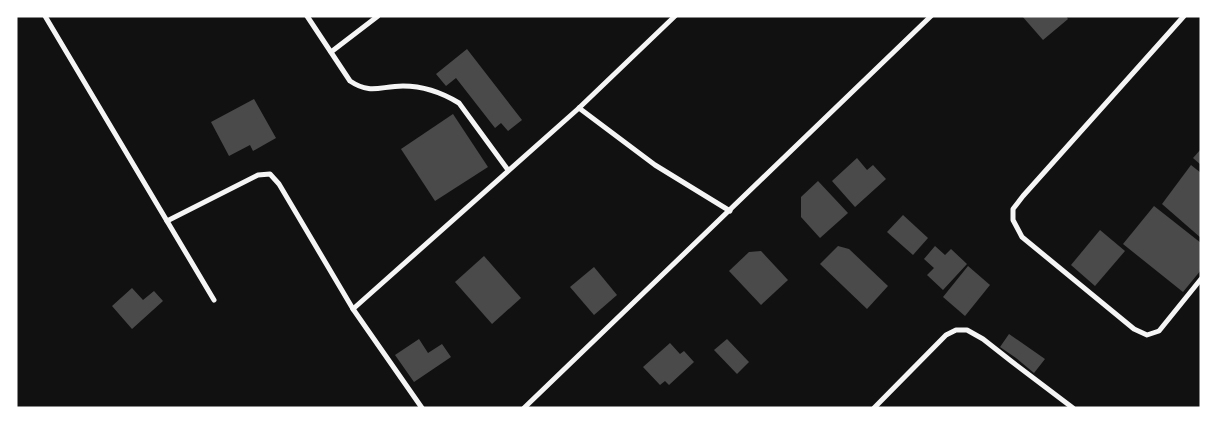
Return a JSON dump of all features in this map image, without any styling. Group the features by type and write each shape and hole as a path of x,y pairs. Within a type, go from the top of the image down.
{"street":[{"path":"45,16 214,300"},
{"path":"308,16 350,81 366,89 376,90 403,86 420,88 437,92 458,103 508,170"},
{"path":"331,52 378,16"},
{"path":"353,309 579,108 675,16"},
{"path":"524,408 931,16"},
{"path":"1184,16 1023,196 1013,209 1013,220 1022,236 1134,329 1147,335 1159,331 1201,279"},
{"path":"579,108 655,165 730,211"},
{"path":"167,221 258,174 270,174 279,184 353,309 422,408"},
{"path":"874,408 946,335 956,330 967,330 983,339 1073,408"}],"building":[{"path":"1022,16 1066,16 1068,19 1043,40"},
{"path":"467,49 522,120 508,131 501,123 495,128 456,78 446,86 436,74"},
{"path":"254,99 276,138 253,151 250,145 229,156 211,122"},
{"path":"453,114 488,167 435,201 401,149"},
{"path":"1201,149 1201,165 1193,158"},
{"path":"857,158 867,170 873,165 886,179 855,207 832,181"},
{"path":"1191,165 1201,173 1201,238 1162,204"},
{"path":"818,181 848,213 820,238 801,217 801,197"},
{"path":"1154,206 1201,243 1201,270 1183,292 1123,244"},
{"path":"903,215 928,238 913,255 887,232"},
{"path":"1100,230 1125,251 1095,286 1071,265"},
{"path":"838,246 849,249 888,286 867,309 820,264"},
{"path":"935,246 945,255 951,249 967,264 943,290 927,275 934,268 924,259"},
{"path":"761,251 788,280 761,305 729,271 749,252"},
{"path":"484,256 521,298 492,324 455,282"},
{"path":"968,266 990,285 965,316 943,297"},
{"path":"594,267 617,295 594,315 570,287"},
{"path":"132,288 143,300 154,291 163,301 132,329 112,306"},
{"path":"1009,334 1045,359 1034,373 1000,347"},
{"path":"419,339 428,353 442,344 451,357 414,382 395,355"},
{"path":"727,339 749,362 737,374 714,350"},
{"path":"670,343 680,354 684,351 694,362 669,385 665,381 660,385 643,367"}]}
